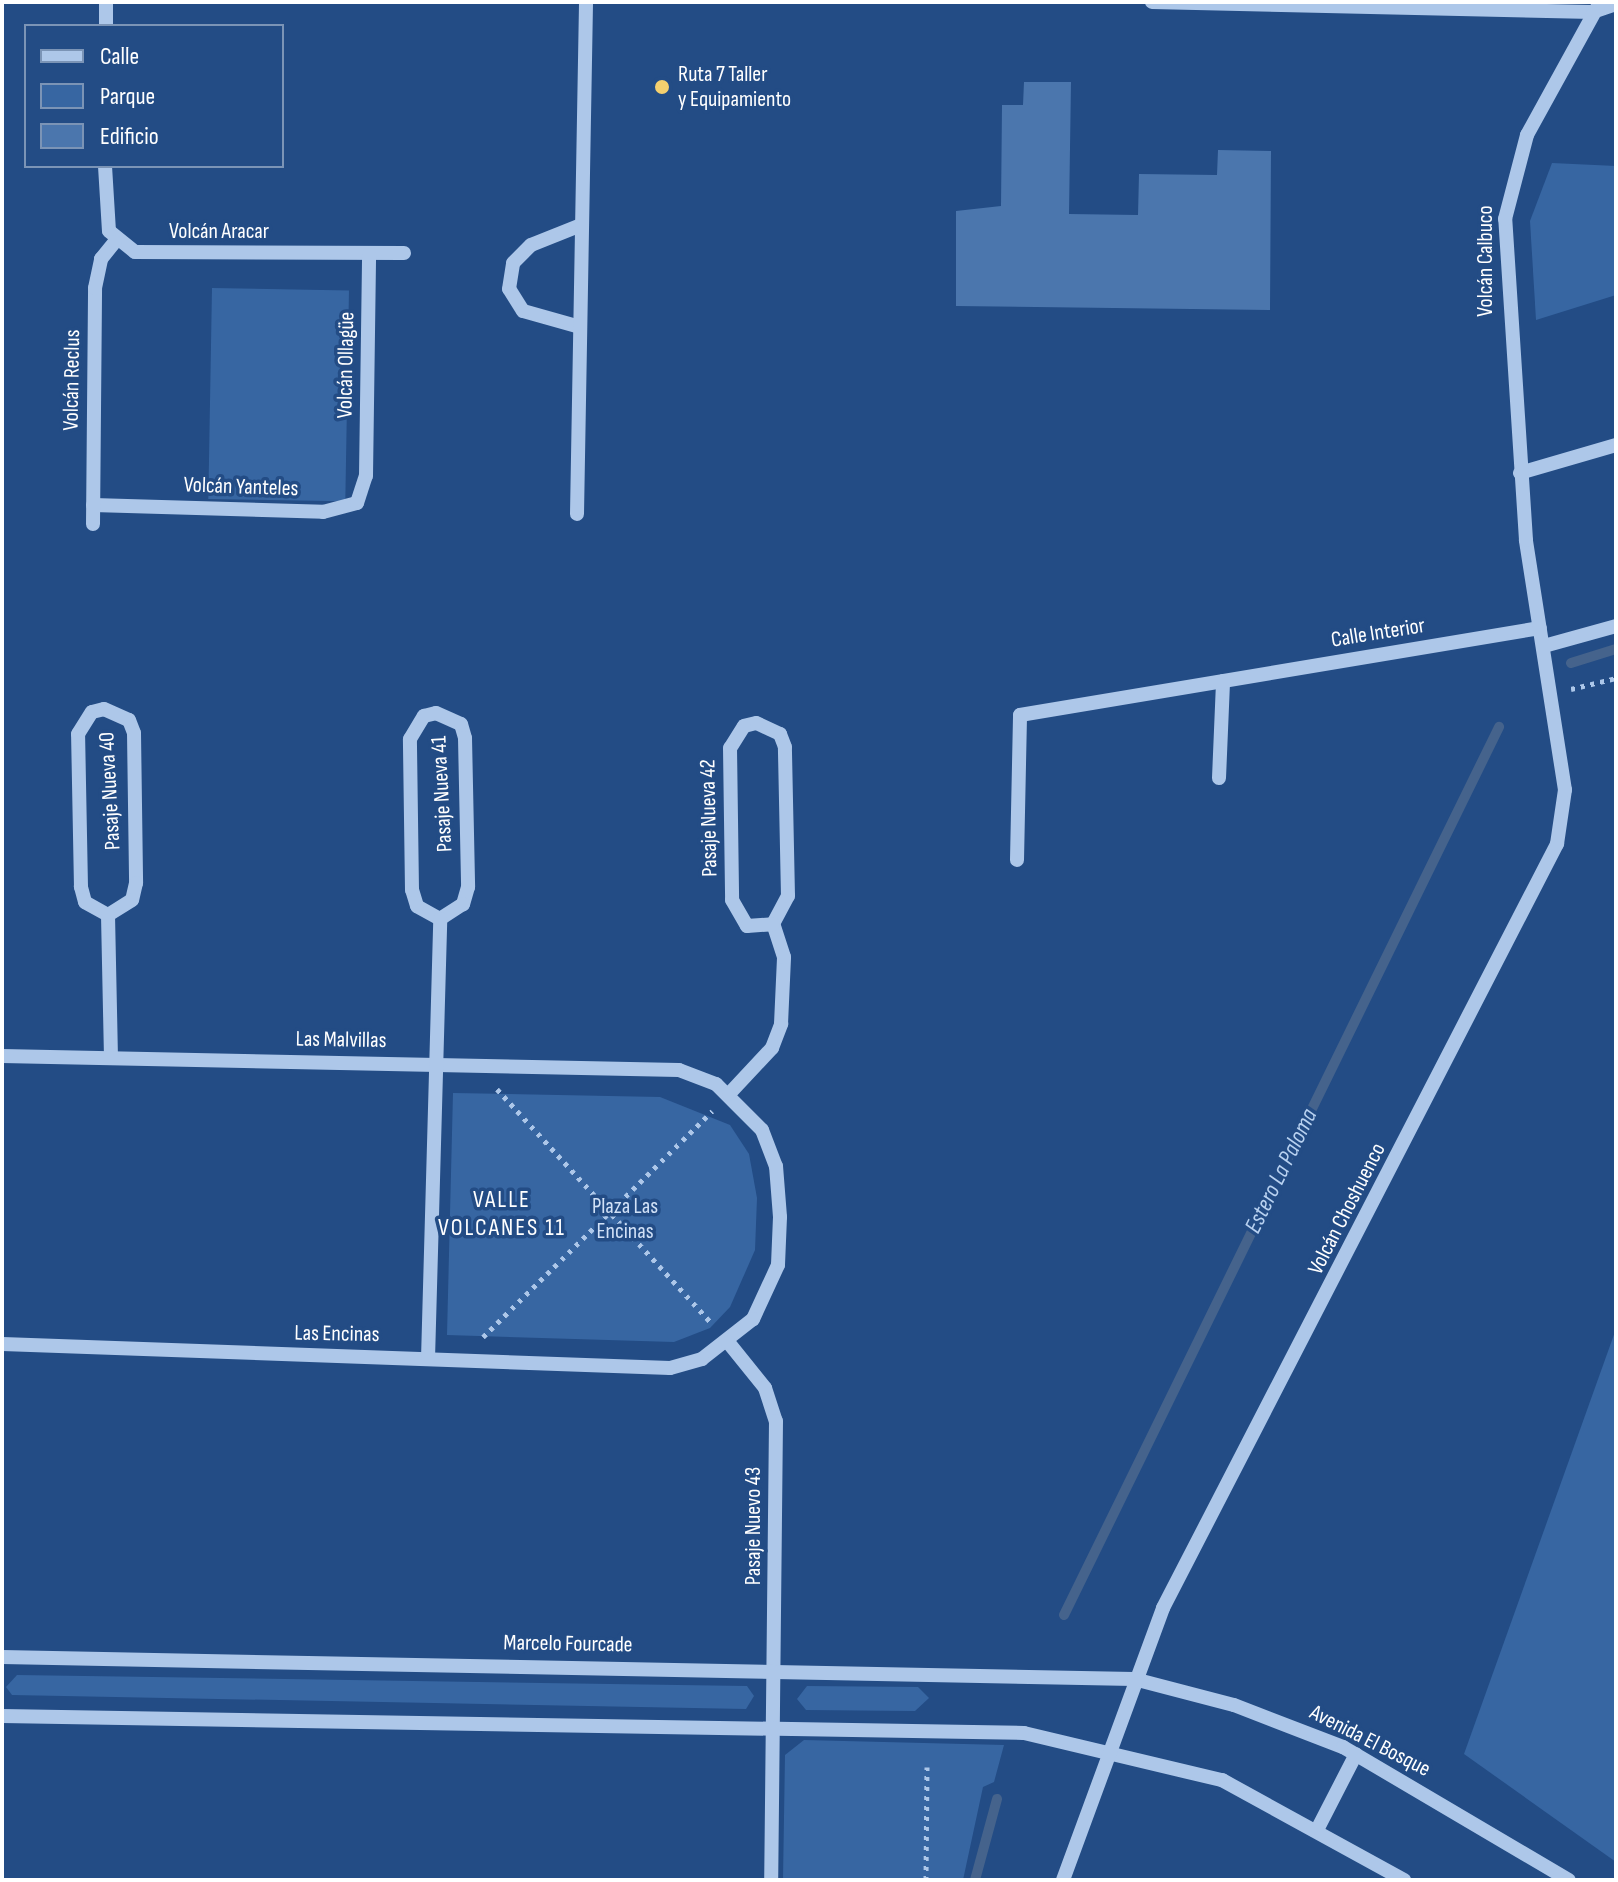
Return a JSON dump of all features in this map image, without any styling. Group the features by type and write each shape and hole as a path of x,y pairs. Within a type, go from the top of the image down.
{"street":[{"path":"106,2 106,24"},
{"path":"577,514 586,2"},
{"path":"1152,2 1597,7 1616,4"},
{"name":"Volcán Calbuco","path":"1526,540 1505,278 1507,198 1527,135 1597,7"},
{"path":"105,168 106,220 115,242"},
{"path":"580,327 523,311 509,289 513,263 531,245 581,225"},
{"name":"Volcán Aracar","path":"115,242 149,254 404,253"},
{"name":"Volcán Reclus","path":"93,524 95,288 101,259 115,242"},
{"name":"Volcán Ollagüe","path":"366,476 369,255"},
{"path":"1520,473 1616,445"},
{"name":"Volcán Yanteles","path":"93,505 338,511 357,503 366,476"},
{"name":"Volcán Choshuenco","path":"1063,1880 1108,1747 1163,1608 1550,863 1565,790 1526,540"},
{"path":"1544,646 1616,626"},
{"name":"Calle Interior","path":"1017,860 1020,715 1540,628"},
{"path":"1219,778 1223,681"},
{"name":"Pasaje Nueva 40","path":"104,709 129,720 134,733 136,883 132,900 108,915 85,902 81,872 78,734 92,712 104,709"},
{"name":"Pasaje Nueva 41","path":"436,713 461,724 465,738 468,887 463,904 440,919 417,906 412,890 410,739 424,716 436,713"},
{"name":"Pasaje Nueva 42","path":"756,723 780,734 785,747 788,896 773,924 747,926 732,900 730,748 744,726 756,723"},
{"path":"108,915 111,1057"},
{"path":"428,1359 440,919"},
{"path":"728,1342 769,1293 780,1217 776,1166 762,1130 729,1094 772,1048 781,1024 784,957 773,924"},
{"name":"Las Malvillas","path":"2,1056 679,1070 729,1094"},
{"name":"Las Encinas","path":"2,1344 670,1368 728,1342"},
{"name":"Pasaje Nuevo 43","path":"728,1342 775,1410 771,1880"},
{"name":"Marcelo Fourcade","path":"2,1657 775,1669 1134,1679"},
{"name":"Avenida El Bosque","path":"1134,1679 1248,1709 1356,1754 1569,1880"},
{"path":"2,1716 774,1725 1024,1733 1108,1747 1222,1780 1318,1828 1404,1880"},
{"path":"1318,1828 1356,1754"}],"path":[{"path":"1551,694 1616,678"},
{"path":"475,1065 728,1342"},
{"path":"459,1360 729,1094"},
{"path":"926,1880 927,1767"}],"green space":[{"path":"1552,163 1616,166 1616,295 1536,320 1530,221"},
{"path":"212,288 349,290 345,501 208,499"},
{"name":"Plaza Las Encinas","path":"453,1093 660,1097 730,1125 749,1154 757,1198 755,1250 730,1307 710,1328 674,1342 447,1335"},
{"path":"1616,1329 1616,1862 1464,1754"},
{"path":"17,1675 747,1686 754,1696 746,1709 12,1695 6,1687"},
{"path":"807,1686 918,1687 929,1698 915,1711 806,1710 797,1699"},
{"path":"804,1740 1004,1745 994,1782 983,1787 963,1880 783,1880 785,1755"}],"building":[{"path":"1024,82 1071,82 1069,214 1138,215 1139,174 1217,175 1218,150 1271,151 1270,310 956,306 956,211 1001,206 1002,105 1023,105"}],"waterway":[{"name":"Estero La Paloma","path":"1571,663 1616,649"},
{"name":"Estero La Paloma","path":"1064,1615 1499,727"},
{"name":"Estero La Paloma","path":"975,1880 997,1799"}],"place":[{"name":"Ruta 7 Taller y Equipamiento","path":"662,87"}],"district":[{"name":"VALLE VOLCANES 11","path":"502,1214"}]}
